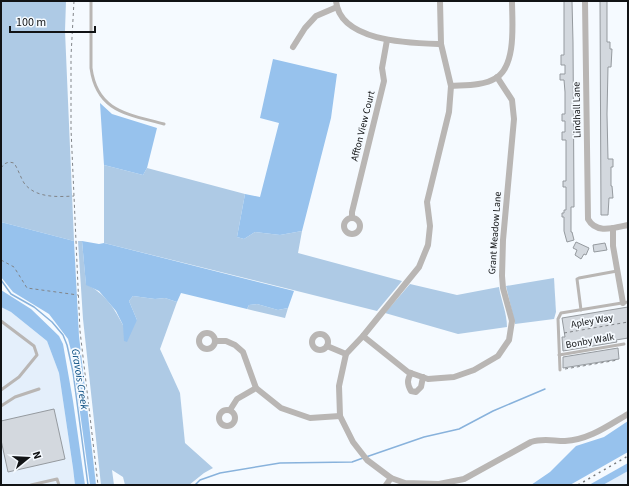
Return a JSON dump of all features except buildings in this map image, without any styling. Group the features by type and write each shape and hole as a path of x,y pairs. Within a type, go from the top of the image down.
{"street":[{"path":"440,1 441,44 451,86 448,112 427,202 430,226 428,245 419,267 363,336 346,354 339,386 340,416 353,442 362,454 367,460 391,478 405,482 439,484 464,479 539,439 566,441 587,437 628,414"},
{"path":"451,86 481,83 497,77 506,67 511,55 512,1"},
{"name":"Lindhall Lane","path":"586,1 588,219 592,226 597,228 613,228"},
{"path":"293,47 305,28 316,16 336,4 340,15 345,22 361,31 387,40 441,44"},
{"name":"Affton View Court","path":"352,218 352,212 384,81 382,68 387,40"},
{"name":"Grant Meadow Lane","path":"363,336 408,372 428,379 454,377 474,370 498,356 509,340 512,321 502,288 502,276 503,240 514,119 512,100 497,77"},
{"path":"625,303 613,246 613,228 628,225"},
{"path":"215,341 226,341 235,345 243,352 256,388 281,408 310,418 340,416"},
{"path":"327,346 346,354"},
{"path":"411,373 408,379 408,385 411,391 416,392 421,386 423,377"},
{"path":"230,410 237,399 256,388"},
{"path":"386,485 391,478"}],"lane":[{"path":"91,1 91,68 98,92 109,105 121,112 164,124"},
{"path":"581,310 577,279 618,271"},
{"path":"560,370 558,319 561,313 625,303"},
{"path":"1,321 34,346 36,355 19,377 1,390"},
{"name":"Bonby Walk","path":"559,355 624,344"},
{"path":"1,406 15,397 39,389"},
{"path":"31,485 57,479 59,485"}],"path":[{"path":"74,1 71,56 71,129 80,330 98,485"},
{"path":"1,168 4,164 9,162 14,163 24,183 44,195 60,197 74,196"},
{"path":"1,260 14,267 27,288 79,295"},
{"name":"Apley Way","path":"558,334 628,322"},
{"path":"560,370 618,360"}],"shaded area":[{"path":"1,1 66,1 65,31 74,241 1,222"},
{"path":"273,59 337,74 331,118 302,231 280,235 255,232 244,239 237,237 245,194 260,197 279,123 260,118"},
{"path":"100,103 112,114 157,128 147,168 143,175 104,165"},
{"path":"104,165 143,175 147,168 245,194 237,237 244,239 255,232 280,235 302,231 298,253 402,281 377,311 104,243"},
{"path":"1,222 74,241 79,336 96,485 90,485 72,354 68,339 49,314 13,292 1,277"},
{"path":"78,241 82,241 86,284 108,301 123,325 137,320 129,301 133,296 155,299 165,298 177,302 160,349 180,393 185,443 213,468 189,485 125,485 123,477 112,470 114,485 101,485 83,319"},
{"path":"82,241 99,244 104,243 294,291 288,308 278,310 257,304 249,305 247,309 181,293 177,302 165,298 155,299 133,296 129,301 137,320 127,342 124,341 123,325 116,311 99,291 86,285"},
{"path":"554,278 556,312 554,319 515,324 506,286"},
{"path":"410,284 457,295 499,287 507,327 458,334 385,313"},
{"path":"1,290 31,309 59,336 63,344 85,485 75,485 59,373 47,341 11,312 1,307"},
{"path":"257,304 278,310 288,308 285,318 247,309 249,305"},
{"path":"1,307 11,312 47,341 59,373 75,485 1,485"},
{"path":"628,421 628,452 570,485 531,485 550,472 576,446 604,437"},
{"path":"628,463 628,471 603,485 589,485"},
{"path":"628,471 628,485 603,485"}],"waterway":[{"name":"Gravois Creek","path":"1,280 11,294 34,307 52,322 63,335 67,345 73,372 88,485"},
{"path":"366,457 424,437 459,429 493,411 545,389"},
{"path":"195,485 200,480 220,473 280,463 352,462 363,458"}],"railway":[{"path":"578,485 628,456"}]}
